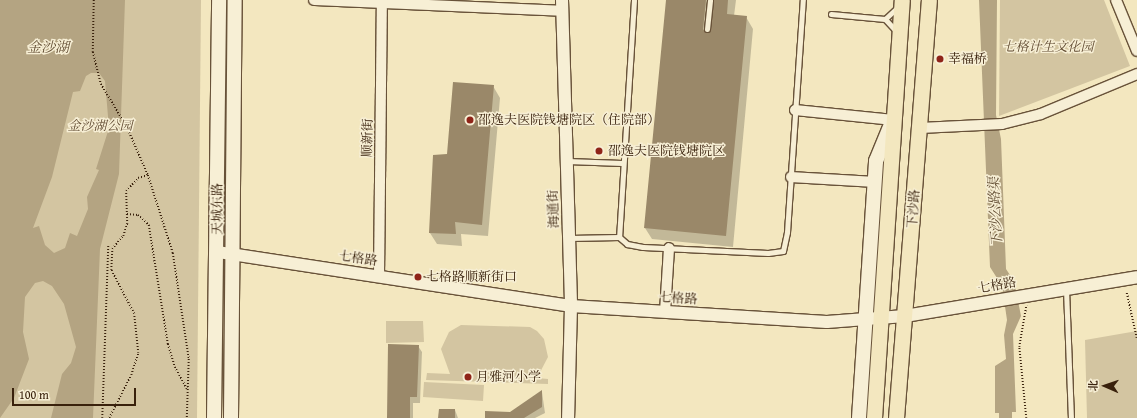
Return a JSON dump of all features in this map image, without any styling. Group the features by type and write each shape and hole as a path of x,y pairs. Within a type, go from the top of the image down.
{"main road":[{"name":"天城东路","path":"214,418 218,252 219,0"},
{"name":"天城东路","path":"231,418 235,0"},
{"name":"下沙路","path":"896,418 929,0"},
{"name":"下沙路","path":"859,418 872,319 893,120 902,2"},
{"name":"下沙路","path":"874,418 872,319 876,161 893,120"}],"street":[{"path":"314,0 562,6"},
{"path":"1116,0 1134,36 1137,51"},
{"name":"顺新街","path":"379,276 382,2"},
{"name":"海通街","path":"562,6 572,306 568,418"},
{"path":"920,128 980,127 1002,124 1041,114 1137,74"},
{"path":"795,110 893,120"},
{"path":"791,177 875,182"},
{"path":"665,312 669,248"},
{"name":"七格路","path":"218,252 572,306 827,322 905,316 1066,287 1137,276"}],"lane":[{"path":"619,237 622,163 634,0"},
{"path":"707,29 710,0"},
{"path":"569,238 619,237 627,244 669,248 784,251 791,177 802,0"},
{"path":"885,19 902,2"},
{"path":"831,14 885,19 899,34"},
{"path":"567,161 622,163"},
{"path":"1066,287 1071,418"}],"path":[{"path":"94,0 93,52 96,68 114,110 127,127 148,174 173,253 181,297 189,359 188,418"},
{"path":"109,418 131,375 138,353 134,314 111,270 112,249 123,236 127,214 126,191 138,178 148,174"},
{"path":"127,214 138,215 149,226 168,344 175,367 188,389"},
{"path":"102,418 108,246"},
{"path":"1127,293 1137,338"},
{"path":"1026,295 1019,347 1026,418"}],"green space":[{"name":"金沙湖公园","path":"0,0 201,0 197,418 0,418"},
{"name":"七格计生文化园","path":"1000,0 1104,0 1130,66 999,116"},
{"path":"386,321 423,321 424,342 386,343"},
{"path":"461,325 530,327 537,331 544,339 548,357 537,378 548,379 548,384 426,380 427,373 450,374 441,349 449,332"},
{"path":"1137,331 1137,418 1087,418 1085,340"},
{"path":"424,382 484,385 483,401 423,397"}],"water":[{"name":"金沙湖","path":"0,0 125,0 119,174 100,249 93,418 51,418 62,374 71,363 76,347 64,304 52,286 43,281 35,283 25,297 23,332 29,359 14,398 0,418","holes":["91,73 99,73 105,81 109,128 96,169 99,170 87,197 88,209 77,236 70,233 65,248 54,253 45,245 39,226 33,228 52,177 73,92 80,91 86,76"]},
{"name":"下沙公路渠","path":"979,0 997,0 996,115 1001,139 1006,269 1014,281 1021,316 1013,334 1016,412 1012,412 1012,418 999,418 999,413 995,413 995,366 1006,359 1004,335 1007,320 1002,286 990,267"}],"building":[{"name":"邵逸夫医院钱塘院区","path":"666,0 706,0 703,29 706,33 711,29 714,0 728,0 727,14 747,16 726,236 644,228"},
{"name":"邵逸夫医院钱塘院区（住院部）","path":"453,82 494,85 482,225 455,222 456,234 429,233 433,155 447,154"},
{"path":"388,344 419,345 417,397 410,397 410,418 387,418"},
{"path":"542,390 542,407 524,418 485,418 485,411 510,412"},
{"path":"439,409 455,409 455,418 438,418"}],"place":[{"name":"幸福桥","path":"940,59"},
{"name":"邵逸夫医院钱塘院区（住院部）","path":"470,120"},
{"name":"邵逸夫医院钱塘院区","path":"599,151"},
{"name":"七格路顺新街口","path":"418,277"},
{"name":"月雅河小学","path":"468,377"}]}
